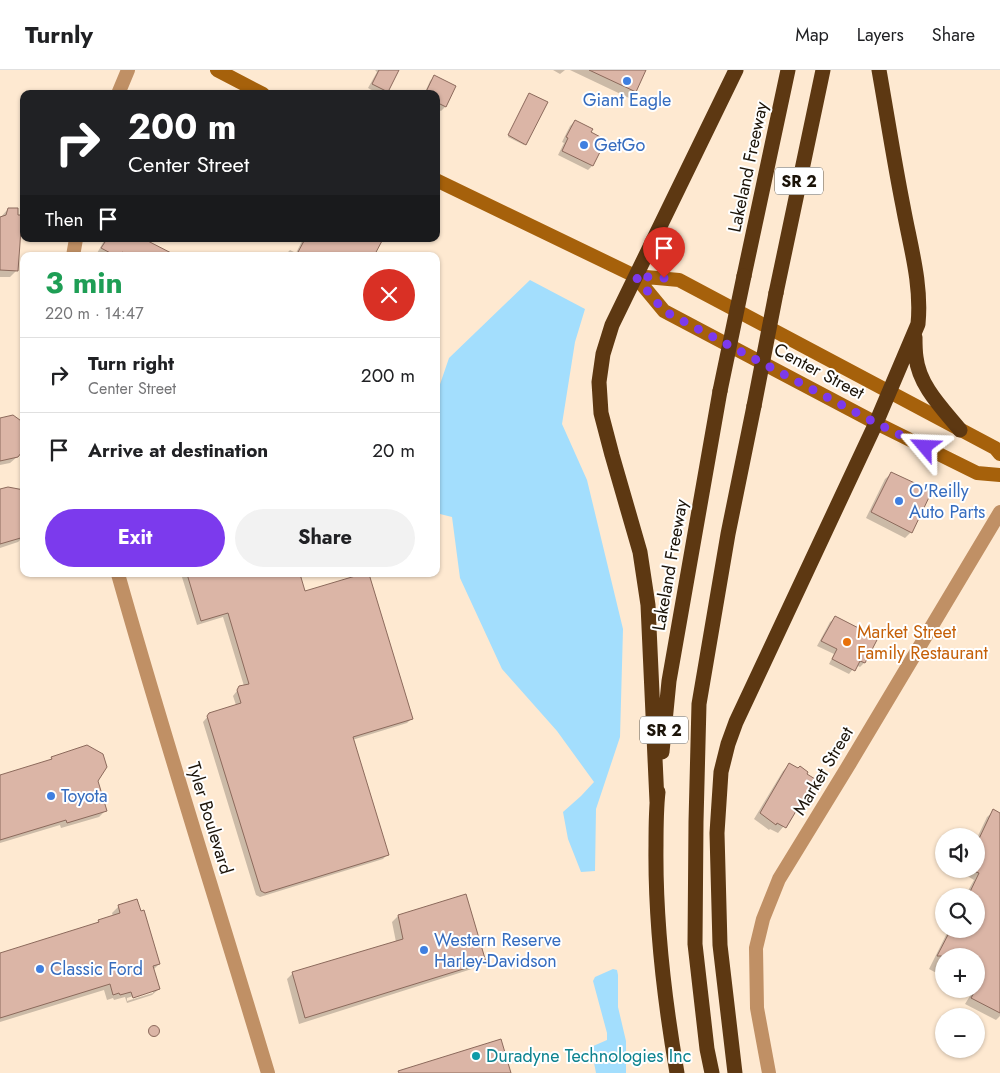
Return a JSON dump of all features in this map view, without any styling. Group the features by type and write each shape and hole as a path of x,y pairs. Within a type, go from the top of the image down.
{"highway":[{"path":"656,802 646,596 640,552 601,413 599,382 603,354 612,325 736,70"},
{"name":"Lakeland Freeway","path":"677,1073 669,1026 659,931 656,868 656,802 669,681 720,390 788,70"},
{"name":"SR 2","path":"712,1073 706,1050 695,944 699,704 728,534 822,70"},
{"path":"735,1073 720,945 717,833 721,772 736,722 876,423 888,391 915,332 919,313 917,273 879,70"},
{"path":"915,332 916,358 922,377 937,402 960,430"}],"main road":[{"path":"217,70 255,90"},
{"name":"Center Street","path":"440,182 635,276 679,280 995,448 1000,454"},
{"name":"Center Street","path":"635,276 664,311 876,423 978,472 1000,475"}],"street":[{"path":"120,90 128,70"},
{"name":"Market Street","path":"769,1073 757,1008 756,948 763,919 779,879 1000,512"},
{"name":"Tyler Boulevard","path":"119,577 158,713 268,1073"}],"water":[{"path":"530,280 585,309 575,342 562,424 587,480 623,629 620,737 596,809 595,871 581,872 568,839 563,812 594,782 557,731 502,669 460,578 452,517 440,514 440,384 449,358"},
{"path":"613,969 617,970 618,975 618,1007 626,1041 626,1073 596,1073 591,1047 607,1040 607,1033 593,981 595,977"}],"building":[{"path":"379,70 399,70 389,90 384,90 372,84"},
{"name":"Giant Eagle","path":"589,70 646,70 636,92"},
{"path":"434,75 456,86 446,107 440,104 440,90 427,90"},
{"path":"529,93 548,102 526,145 508,135"},
{"name":"GetGo","path":"575,120 593,129 591,132 606,140 593,166 562,151 568,138 566,137"},
{"path":"8,208 18,208 18,215 20,215 20,242 18,271 0,270 0,217 6,215"},
{"path":"105,242 150,242 169,252 108,252 101,248"},
{"path":"303,242 381,242 376,252 298,252"},
{"path":"13,415 20,420 20,454 18,457 0,461 0,418"},
{"path":"891,472 932,491 912,533 871,512"},
{"path":"8,487 20,489 20,538 0,544 0,489"},
{"path":"188,577 301,577 305,591 352,577 370,577 413,719 353,737 389,855 265,893 261,891 207,716 209,713 241,703 237,690 239,686 249,684 228,613 201,621"},
{"path":"835,616 878,638 865,663 860,661 855,671 832,659 837,649 821,641"},
{"name":"Toyota","path":"87,745 103,754 107,767 98,781 107,811 67,823 66,820 0,840 0,775 52,759 51,757"},
{"path":"789,763 798,768 800,766 815,779 786,828 777,823 776,825 760,813"},
{"path":"993,809 1000,813 1000,1013 971,998 985,998 985,948 941,948 946,938 985,938 985,888 972,888 977,878 985,878 984,828"},
{"name":"Western Reserve Harley-Davidson","path":"466,894 486,962 305,1018 292,972 403,939 398,915"},
{"path":"137,899 141,911 144,910 160,964 153,966 160,989 133,998 131,992 113,995 110,984 0,1018 0,953 99,922 98,920 120,913 118,905"},
{"path":"152,1026 156,1026 159,1031 158,1035 152,1036 149,1033 149,1029"},
{"name":"Duradyne Technologies Inc","path":"501,1039 511,1073 399,1073 398,1071"}],"place":[{"name":"Giant Eagle","path":"627,81"},
{"name":"GetGo","path":"584,145"},
{"name":"O'Reilly Auto Parts","path":"899,501"},
{"name":"Market Street Family Restaurant","path":"847,642"},
{"name":"Toyota","path":"51,796"},
{"name":"Western Reserve Harley-Davidson","path":"424,950"},
{"name":"Classic Ford","path":"40,969"},
{"name":"Duradyne Technologies Inc","path":"476,1056"}],"route":[{"path":"664,278 635,276 664,311 925,447"}]}
